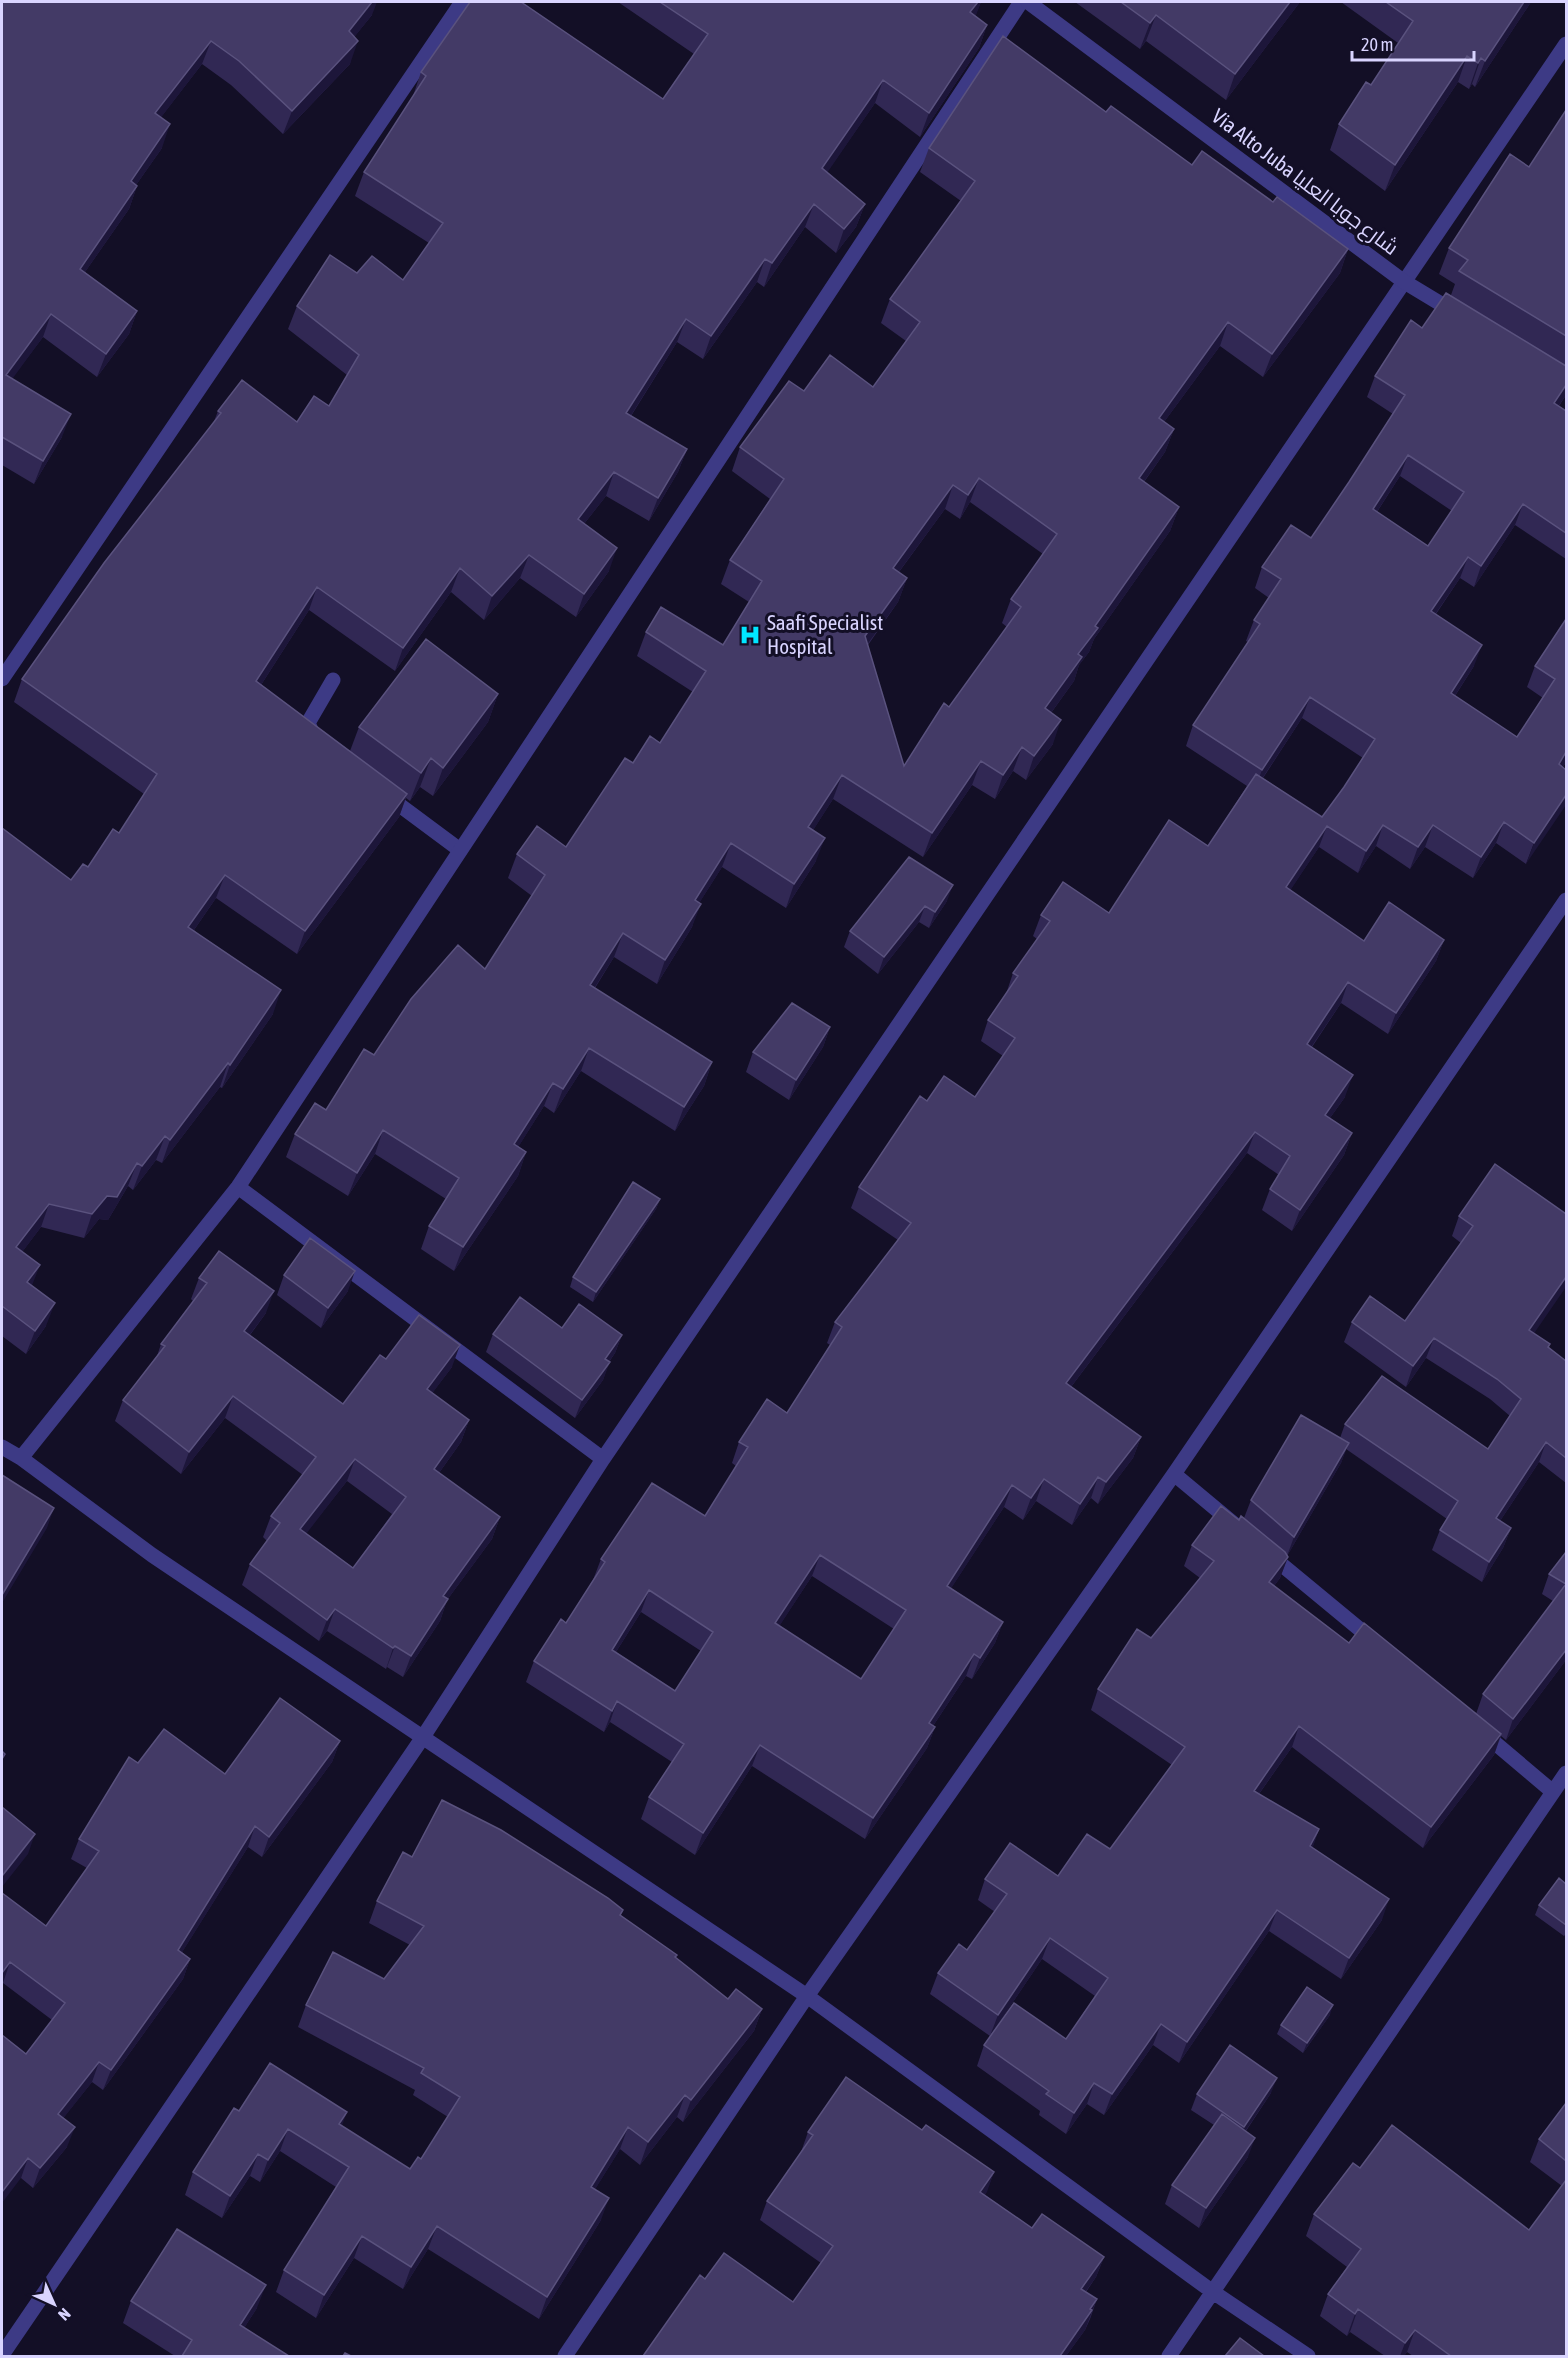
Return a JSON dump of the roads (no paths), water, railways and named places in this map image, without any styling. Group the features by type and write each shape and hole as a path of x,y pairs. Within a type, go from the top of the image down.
{"street":[{"path":"2,679 462,2"},
{"path":"21,1458 238,1187 1021,2"},
{"name":"Via Alto Juba شارع جوبا العليا","path":"1028,2 1403,281 1474,324"},
{"path":"3,2351 423,1737 603,1458 1566,44"},
{"path":"327,752 317,745 308,723 333,680"},
{"path":"375,787 460,850"},
{"path":"565,2356 807,1996 1174,1474 1566,900"},
{"path":"238,1187 603,1458"},
{"path":"2,1447 21,1458 152,1555 807,1996 1213,2292 1308,2356"},
{"path":"1174,1474 1382,1648"},
{"path":"1472,1724 1553,1792"},
{"path":"1169,2356 1566,1773"}],"place":[{"name":"Saafi Specialist Hospital","path":"750,635"}]}
